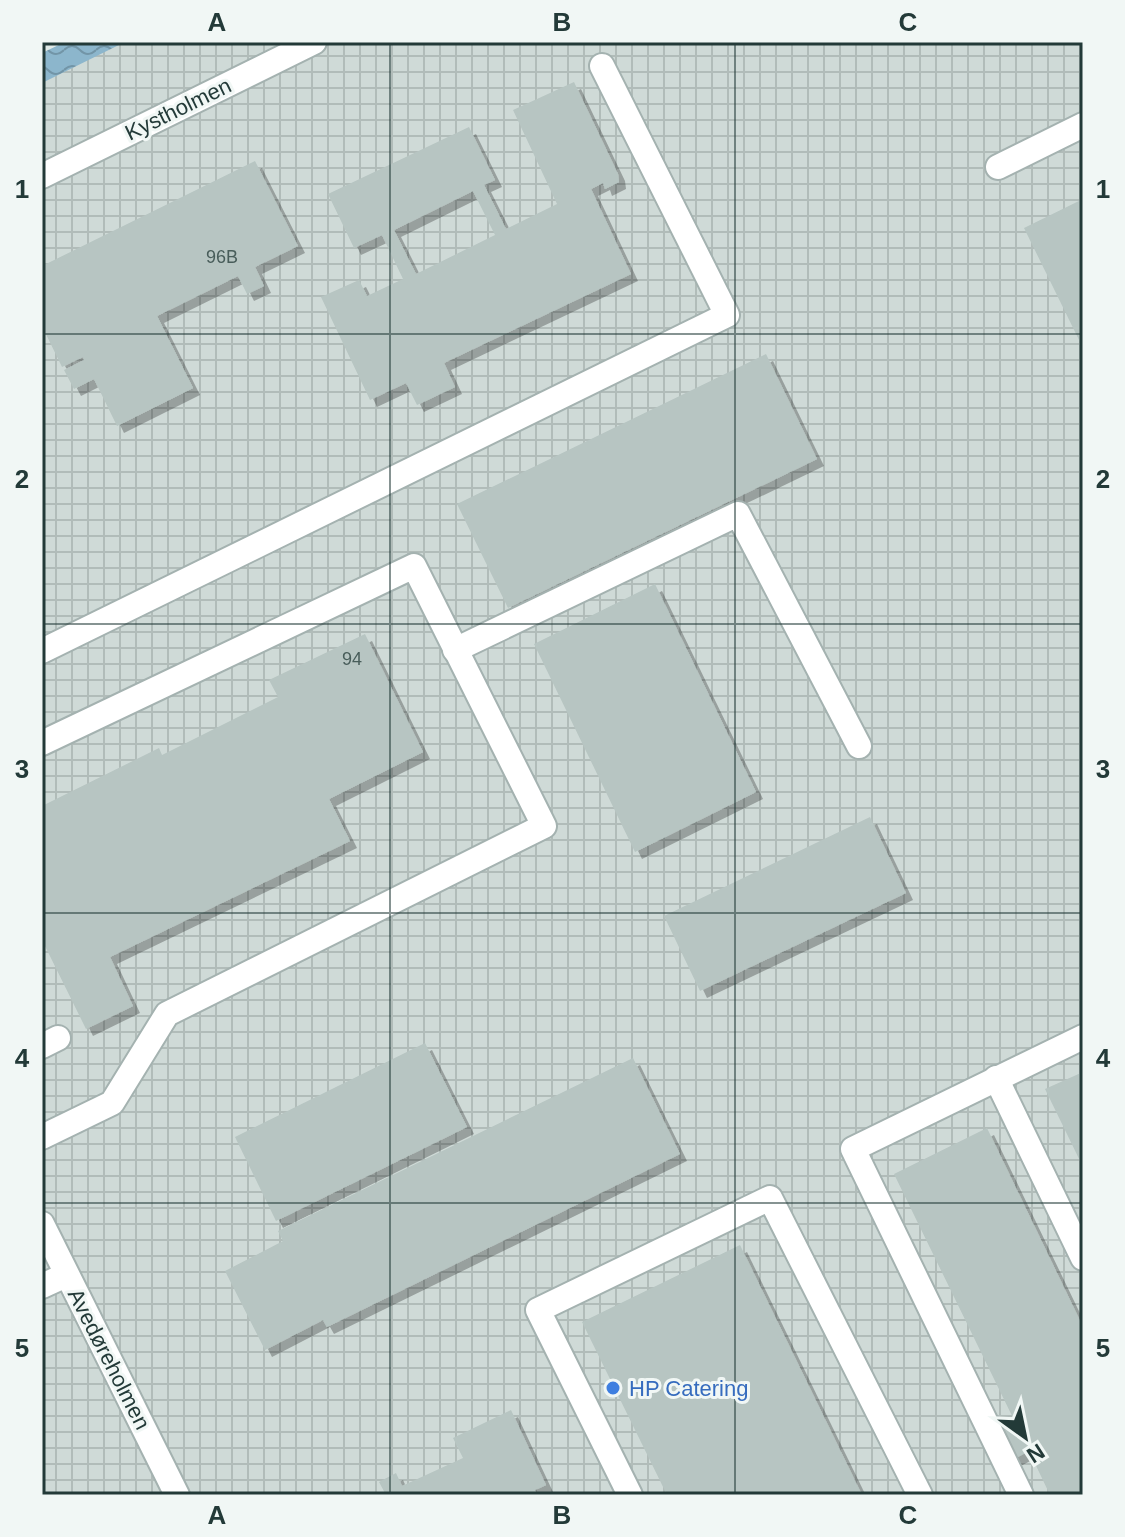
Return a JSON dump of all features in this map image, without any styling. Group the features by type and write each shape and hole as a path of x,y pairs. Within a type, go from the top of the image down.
{"street":[{"name":"Kystholmen","path":"42,176 314,42"},
{"path":"42,651 727,315 602,66"},
{"path":"998,167 1083,125"},
{"path":"455,650 738,514 859,746"},
{"path":"42,743 414,566 544,826 167,1014 112,1103 42,1137"},
{"path":"1021,1495 853,1149 1083,1037"},
{"path":"996,1078 1083,1258"},
{"path":"630,1495 538,1310 770,1198 920,1495"},
{"name":"Avedøreholmen","path":"42,1224 177,1495"},
{"path":"42,1286 66,1275"}],"shaded area":[{"path":"69,42 1083,42 1083,1495 42,1495 42,55"}],"water":[{"path":"65,42 125,42 42,83 42,53"}],"building":[{"path":"574,82 618,174 619,182 605,189 603,183 591,189 631,274 444,363 455,387 417,405 406,383 370,400 321,297 359,280 367,296 403,279 382,235 354,248 328,194 469,127 495,180 484,185 506,229 557,204 513,110","holes":["473,191 495,235 416,274 394,230"]},
{"path":"255,161 298,246 255,267 264,286 247,294 238,276 157,316 193,388 117,426 94,379 74,389 64,370 84,360 83,357 62,367 42,326 42,266"},
{"path":"1083,199 1083,341 1080,342 1024,228"},
{"path":"766,354 817,459 508,608 457,504"},
{"path":"655,584 756,792 635,852 534,644"},
{"path":"365,634 423,752 329,799 350,841 110,957 133,1006 86,1029 42,940 42,806 159,748 162,755 278,697 269,680"},
{"path":"870,817 906,893 700,991 664,916"},
{"path":"425,1043 467,1127 276,1221 235,1137"},
{"path":"633,1058 680,1154 327,1327 323,1320 265,1350 225,1271 283,1241 278,1231"},
{"path":"1083,1072 1083,1167 1045,1089"},
{"path":"987,1128 1083,1327 1083,1495 1050,1495 1029,1451 1008,1462 994,1434 1016,1424 894,1174"},
{"path":"740,1245 862,1495 667,1495 582,1322"},
{"path":"511,1410 546,1485 535,1490 537,1495 386,1495 379,1482 396,1473 402,1486 463,1458 453,1438"}],"place":[{"name":"HP Catering","path":"613,1388"}]}
